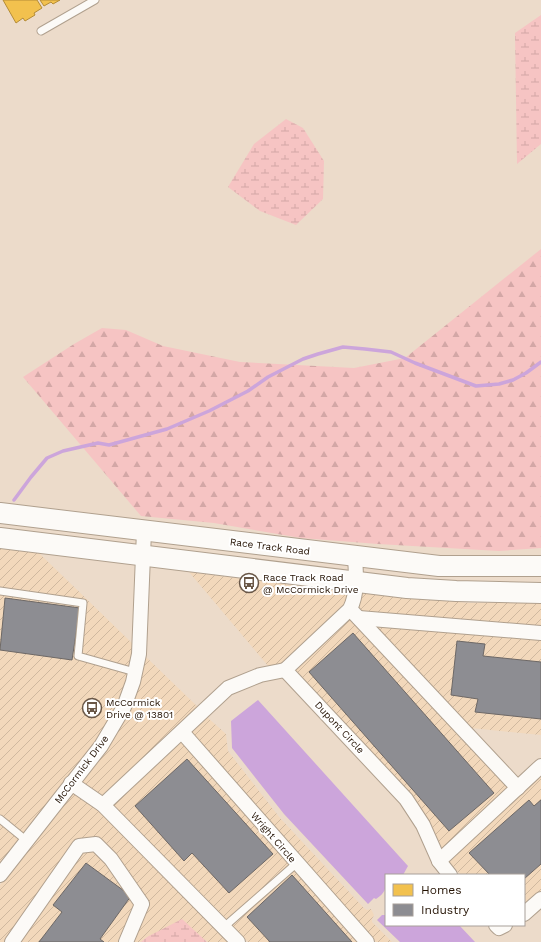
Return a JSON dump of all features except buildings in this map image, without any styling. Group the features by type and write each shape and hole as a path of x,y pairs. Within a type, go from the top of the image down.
{"main road":[{"name":"Race Track Road","path":"0,513 439,566 541,566"},
{"path":"0,538 407,588 541,593"}],"street":[{"name":"McCormick Drive","path":"0,876 101,746 124,707 139,654 144,531"},
{"path":"355,557 356,582 354,614 518,788"},
{"path":"104,805 228,688 260,675 285,670 354,614 541,633"},
{"name":"Dupont Circle","path":"285,670 406,799 423,825 439,861 449,874"},
{"name":"Wright Circle","path":"182,732 367,942"},
{"path":"439,861 541,766"},
{"path":"71,783 104,805 238,942"},
{"path":"12,942 79,846 96,844 111,859 142,904 126,942"},
{"path":"525,913 541,899"}],"lane":[{"path":"41,31 94,0"},
{"path":"0,591 83,603 78,656 135,672"},
{"path":"0,819 27,841"},
{"path":"224,927 297,863"}],"shaded area":[{"path":"0,548 39,553 133,644 127,681 118,705 95,743 0,865"},
{"path":"189,572 348,592 347,600 345,605 282,664 269,667"},
{"path":"361,593 470,603 541,603 541,626 363,611 358,607"},
{"path":"349,618 460,736 459,739 464,740 509,789 442,850 429,821 411,795 294,669"},
{"path":"376,626 541,639 541,735 471,728"},
{"path":"145,656 199,708 103,797 81,781"},
{"path":"258,700 408,866 404,874 385,874 384,891 380,896 376,899 374,898 368,904 284,814 232,748 231,721"},
{"path":"207,717 226,734 228,751 280,818 364,908 367,910 371,909 374,915 372,922 392,942 376,942 191,732"},
{"path":"181,741 358,942 248,942 113,805"},
{"path":"541,775 541,891 525,905 525,874 460,874 448,861"},
{"path":"72,792 99,810 229,942 207,942 206,940 147,937 141,942 133,942 148,906 148,900 117,855 101,839 73,842 5,942 0,942 0,885"},
{"path":"93,851 106,864 135,906 119,942 20,942 82,852"},
{"path":"382,915 385,915 385,926 460,926 475,942 400,942 377,920"}],"green space":[{"path":"541,15 541,144 517,164 515,33"},
{"path":"286,119 303,128 324,161 323,199 296,225 260,211 228,187 254,144"},
{"path":"541,249 541,548 499,551 301,538 214,523 141,516 23,377 102,328 126,330 163,346 240,362 354,368 405,358"},
{"path":"182,919 207,942 141,942 147,937"}],"waterway":[{"path":"14,500 47,458 63,451 98,443 109,445 167,429 209,411 248,391 268,377 303,359 343,347 391,352 415,363 476,386 499,384 513,380 541,362"}],"place":[{"name":"Race Track Road @ McCormick Drive","path":"249,583"},
{"name":"McCormick Drive @ 13801","path":"92,708"}]}
